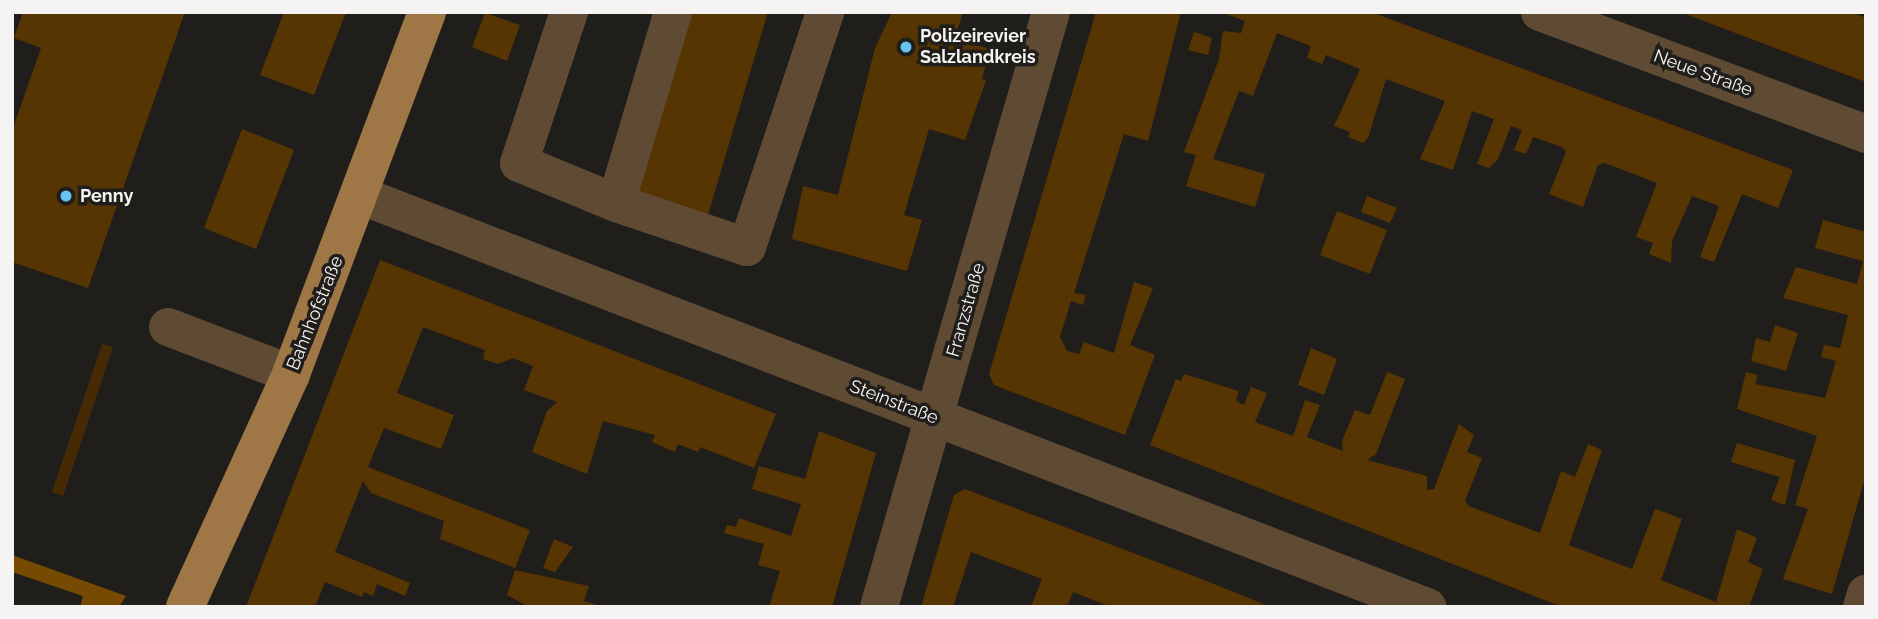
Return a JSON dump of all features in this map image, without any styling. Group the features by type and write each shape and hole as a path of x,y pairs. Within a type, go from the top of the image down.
{"main road":[{"name":"Bahnhofstraße","path":"185,607 291,374 362,196 427,12"}],"street":[{"path":"569,12 519,163 616,203 747,247 825,12"},
{"path":"616,203 673,12"},
{"name":"Franzstraße","path":"879,607 1051,12"},
{"name":"Neue Straße","path":"1540,12 1866,134"},
{"name":"Steinstraße","path":"362,196 1427,607"},
{"path":"168,327 291,374"},
{"path":"1862,607 1866,594"}],"shaded area":[{"path":"102,344 113,347 63,496 52,492"},
{"path":"12,555 126,596 119,607 80,607 83,596 12,572"}],"building":[{"name":"Penny","path":"23,12 185,12 88,288 12,262 12,131 41,48 14,38"},
{"path":"284,12 346,12 314,95 260,75"},
{"path":"692,12 768,12 707,218 637,198"},
{"path":"892,12 963,12 955,38 990,49 982,79 986,80 965,140 929,129 904,215 922,220 907,271 792,239 803,186 838,195 875,48"},
{"path":"1096,12 1181,12 1148,141 1124,134 1074,293 1086,295 1083,305 1071,301 1060,337 1067,351 1079,354 1084,342 1114,353 1134,282 1153,288 1130,345 1155,355 1125,435 994,385 989,374"},
{"path":"1221,12 1371,12 1793,170 1778,208 1742,194 1714,262 1700,257 1719,206 1692,196 1672,241 1671,263 1649,254 1653,243 1636,237 1657,183 1605,163 1598,165 1583,207 1549,194 1566,152 1562,147 1533,137 1526,154 1514,150 1522,130 1511,126 1498,159 1489,168 1477,164 1494,119 1472,111 1453,170 1420,159 1445,101 1386,79 1368,138 1363,143 1348,137 1350,132 1334,126 1360,69 1326,55 1322,64 1307,58 1311,46 1277,33 1253,96 1239,91 1213,159 1265,174 1255,207 1186,186 1196,155 1184,152 1219,59 1223,31 1241,33 1245,21"},
{"path":"1680,12 1851,12 1866,18 1866,82"},
{"path":"485,13 520,25 507,61 472,47"},
{"path":"1194,32 1212,38 1208,55 1188,50"},
{"path":"242,129 294,150 256,249 204,228"},
{"path":"1367,196 1397,208 1390,223 1361,212"},
{"path":"1337,211 1387,230 1370,274 1320,255"},
{"path":"1823,220 1866,232 1866,474 1832,594 1783,579 1808,509 1795,505 1817,436 1737,409 1746,372 1758,375 1755,384 1825,398 1836,361 1821,357 1824,345 1840,348 1848,315 1783,298 1796,267 1857,284 1863,261 1815,248"},
{"path":"380,260 776,414 754,468 700,447 698,452 678,444 675,452 652,442 655,435 603,421 587,474 532,452 547,411 557,402 524,390 533,366 513,358 498,364 483,359 485,350 423,327 397,393 454,415 441,449 384,428 368,467 530,530 515,568 440,539 444,521 371,493 363,481 335,552 410,583 405,596 377,584 373,596 364,592 362,597 325,582 315,607 246,607"},
{"path":"1775,325 1798,333 1786,371 1751,361 1756,338 1770,342"},
{"path":"1311,348 1337,359 1324,395 1298,385"},
{"path":"1387,372 1405,379 1376,454 1367,460 1427,476 1427,490 1434,489 1459,424 1474,435 1467,452 1482,458 1465,501 1469,506 1540,533 1561,471 1575,477 1588,444 1602,450 1569,545 1632,569 1655,509 1667,513 1682,519 1661,580 1716,602 1737,529 1757,538 1748,562 1763,569 1749,607 1562,607 1150,445 1176,379 1181,381 1184,374 1239,391 1236,401 1244,405 1251,387 1267,393 1255,422 1293,436 1305,400 1320,405 1307,437 1343,451 1342,441 1355,410 1370,415"},
{"path":"819,431 876,453 832,607 769,607 780,571 758,565 764,544 724,533 727,525 736,527 739,518 791,536 801,504 752,489 759,466 805,479"},
{"path":"1737,443 1795,460 1785,505 1771,500 1780,477 1731,462"},
{"path":"965,489 1271,607 1111,607 1073,592 1067,607 1031,607 1042,579 971,552 953,607 921,607 954,495"},
{"path":"554,539 573,547 555,572 543,568"},
{"path":"515,570 589,586 584,601 604,607 529,607 507,595"}],"place":[{"name":"Polizeirevier Salzlandkreis","path":"906,47"},
{"name":"Penny","path":"66,196"}]}
